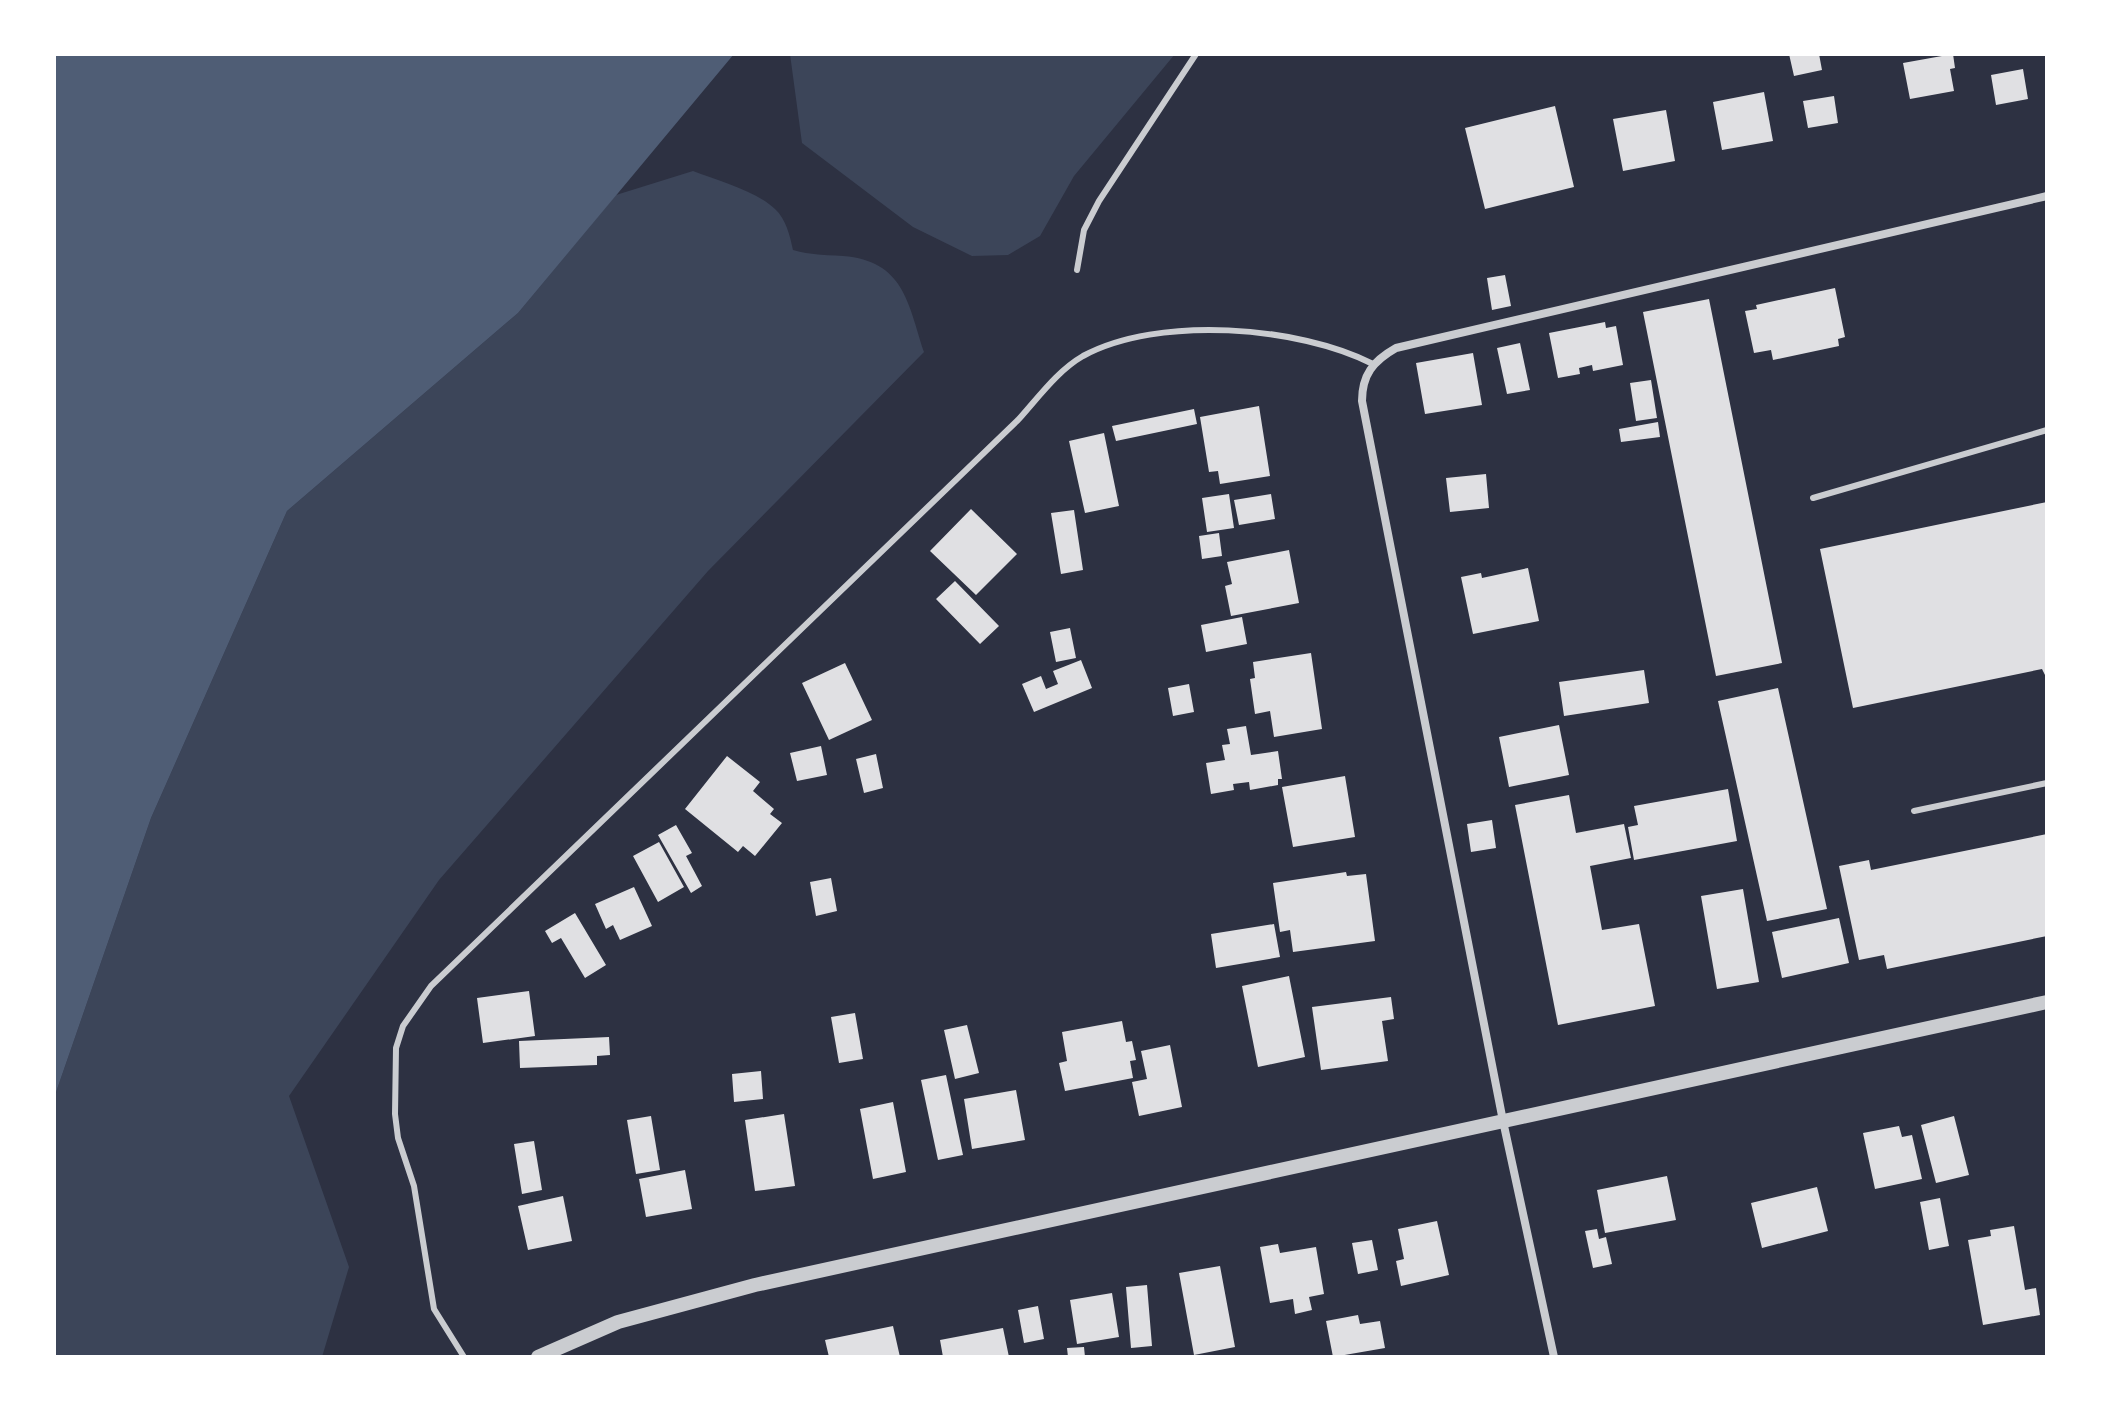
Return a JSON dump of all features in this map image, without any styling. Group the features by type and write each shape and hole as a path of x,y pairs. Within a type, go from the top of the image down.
{"street":[{"path":"1554,1357 1503,1121 1362,401 1362,384 1373,364 1396,348 2047,196"},
{"path":"538,1357 618,1322 755,1285 2047,1002"}],"lane":[{"path":"1077,270 1084,230 1099,201 1196,54"},
{"path":"464,1357 434,1309 414,1186 398,1138 395,1114 396,1048 403,1026 431,986 1006,431 1069,365 1107,344 1131,338 1210,331 1254,333 1317,343 1373,364"},
{"path":"1813,498 2047,430"},
{"path":"1914,811 2047,783"}],"shaded area":[{"path":"54,54 734,54 518,313 287,511 151,818 54,1098"},
{"path":"790,54 1175,54 1074,176 1040,236 1008,255 972,256 913,227 802,143"},
{"path":"693,171 758,197 775,209 782,218 793,250 843,256 879,266 891,276 907,301 924,352 708,571 439,880 289,1096 349,1267 322,1357 54,1357 54,1098 151,818 287,511 518,313 616,195"}],"building":[{"path":"1789,54 1819,54 1822,70 1794,76"},
{"path":"1953,54 1955,68 1950,69 1954,91 1910,99 1903,63"},
{"path":"2023,69 2028,99 1996,105 1991,75"},
{"path":"1764,92 1773,141 1722,150 1713,102"},
{"path":"1834,96 1838,123 1808,128 1803,101"},
{"path":"1555,106 1574,187 1485,209 1465,128"},
{"path":"1666,110 1675,161 1623,171 1613,119"},
{"path":"1505,275 1511,306 1492,310 1487,278"},
{"path":"1835,288 1845,337 1838,339 1839,346 1773,360 1771,350 1754,353 1745,311 1757,309 1756,305"},
{"path":"1709,299 1782,663 1716,676 1643,312"},
{"path":"1605,322 1606,328 1616,326 1623,365 1593,371 1592,365 1579,368 1580,374 1558,378 1549,333"},
{"path":"1520,343 1530,390 1507,394 1497,348"},
{"path":"1473,353 1482,405 1425,414 1416,363"},
{"path":"1651,380 1657,418 1636,421 1630,383"},
{"path":"1259,406 1270,476 1220,484 1218,471 1209,472 1200,417"},
{"path":"1194,409 1197,424 1116,441 1112,426"},
{"path":"1658,422 1660,437 1621,442 1619,429"},
{"path":"1104,433 1119,506 1085,513 1069,441"},
{"path":"1486,474 1489,508 1450,512 1446,478"},
{"path":"1229,494 1234,528 1207,532 1202,498"},
{"path":"1271,494 1275,519 1239,525 1234,500"},
{"path":"2047,502 2047,679 2042,669 1853,708 1820,549"},
{"path":"971,509 1017,554 976,595 930,551"},
{"path":"1074,510 1083,570 1061,574 1051,513"},
{"path":"1219,533 1222,556 1202,559 1199,536"},
{"path":"1289,550 1299,603 1231,616 1225,586 1232,584 1227,562"},
{"path":"1528,568 1539,621 1473,634 1461,577 1481,573 1482,578"},
{"path":"955,581 999,626 980,644 936,599"},
{"path":"1242,617 1247,644 1206,652 1201,625"},
{"path":"1070,628 1076,658 1056,662 1050,632"},
{"path":"1311,653 1322,729 1274,737 1270,711 1255,714 1250,679 1255,678 1253,662"},
{"path":"1081,660 1092,688 1034,712 1022,684 1041,676 1046,689 1058,684 1053,671"},
{"path":"845,663 872,720 829,740 802,683"},
{"path":"1644,670 1649,703 1564,716 1559,682"},
{"path":"1189,684 1194,712 1173,716 1168,688"},
{"path":"1778,688 1827,909 1767,921 1718,701"},
{"path":"1559,725 1569,775 1509,787 1499,737"},
{"path":"1246,726 1251,755 1278,751 1282,779 1278,779 1278,785 1250,790 1249,782 1233,784 1234,790 1211,794 1206,763 1225,760 1222,745 1230,744 1227,729"},
{"path":"821,746 827,775 797,781 790,753"},
{"path":"876,754 883,788 864,793 856,759"},
{"path":"727,756 760,782 753,791 774,809 770,814 782,823 755,856 743,846 738,852 685,809"},
{"path":"1345,776 1355,837 1293,847 1282,787"},
{"path":"1728,789 1737,841 1634,860 1628,827 1638,825 1634,806"},
{"path":"1569,795 1576,833 1624,824 1631,858 1590,866 1602,930 1639,924 1655,1006 1558,1025 1515,805"},
{"path":"1492,820 1496,848 1471,852 1467,824"},
{"path":"676,825 692,853 686,856 702,886 691,893 658,835"},
{"path":"2047,834 2047,936 1887,969 1884,955 1859,960 1839,866 1869,860 1871,870"},
{"path":"659,842 684,887 658,902 633,856"},
{"path":"1346,872 1347,876 1366,874 1375,941 1293,952 1290,930 1280,932 1273,883"},
{"path":"831,878 837,911 816,916 810,882"},
{"path":"634,887 652,926 620,940 613,925 606,929 595,904"},
{"path":"1743,889 1759,982 1717,989 1701,896"},
{"path":"575,913 606,965 585,978 561,938 552,943 545,931"},
{"path":"1839,918 1849,963 1782,978 1772,932"},
{"path":"1274,924 1280,957 1216,968 1211,934"},
{"path":"1289,976 1305,1057 1258,1067 1242,986"},
{"path":"529,991 535,1036 483,1043 477,998"},
{"path":"1391,997 1394,1019 1382,1021 1388,1061 1321,1070 1312,1007"},
{"path":"855,1013 863,1059 839,1063 831,1017"},
{"path":"1122,1021 1126,1042 1132,1041 1136,1060 1130,1061 1133,1078 1065,1091 1059,1063 1067,1061 1062,1032"},
{"path":"967,1025 979,1073 955,1079 944,1030"},
{"path":"609,1037 610,1055 597,1056 597,1065 520,1068 519,1041"},
{"path":"1170,1045 1182,1107 1139,1116 1132,1082 1147,1079 1141,1051"},
{"path":"761,1071 763,1099 734,1102 732,1074"},
{"path":"946,1075 963,1155 938,1160 921,1080"},
{"path":"1016,1090 1025,1140 972,1149 964,1099"},
{"path":"893,1102 906,1172 873,1179 860,1109"},
{"path":"784,1114 795,1186 755,1191 745,1120"},
{"path":"651,1116 660,1170 636,1174 627,1120"},
{"path":"1954,1116 1969,1175 1936,1183 1921,1125"},
{"path":"1899,1126 1902,1137 1912,1135 1922,1179 1875,1189 1863,1133"},
{"path":"534,1141 542,1190 522,1194 514,1144"},
{"path":"685,1170 692,1209 646,1217 639,1179"},
{"path":"1667,1176 1676,1220 1605,1233 1597,1190"},
{"path":"1817,1187 1828,1231 1762,1248 1751,1203"},
{"path":"563,1196 572,1241 528,1250 518,1206"},
{"path":"1940,1198 1949,1246 1929,1250 1920,1202"},
{"path":"1437,1221 1449,1275 1401,1286 1396,1261 1404,1259 1398,1229"},
{"path":"2014,1226 2025,1290 2036,1288 2040,1315 1983,1325 1968,1240 1991,1236 1990,1230"},
{"path":"1597,1229 1599,1239 1606,1237 1612,1264 1593,1268 1585,1231"},
{"path":"1372,1240 1378,1270 1358,1274 1352,1243"},
{"path":"1278,1244 1280,1253 1316,1247 1324,1294 1309,1297 1312,1310 1295,1314 1293,1299 1270,1303 1260,1247"},
{"path":"1220,1266 1235,1347 1194,1355 1179,1273"},
{"path":"1147,1285 1152,1346 1131,1348 1126,1287"},
{"path":"1112,1293 1119,1337 1077,1344 1070,1300"},
{"path":"1038,1306 1044,1339 1024,1343 1018,1310"},
{"path":"1358,1315 1360,1324 1380,1321 1385,1348 1333,1357 1326,1321"},
{"path":"893,1326 900,1357 829,1357 825,1340"},
{"path":"1003,1328 1009,1357 943,1357 940,1340"},
{"path":"1084,1347 1085,1357 1068,1357 1067,1348"}]}
